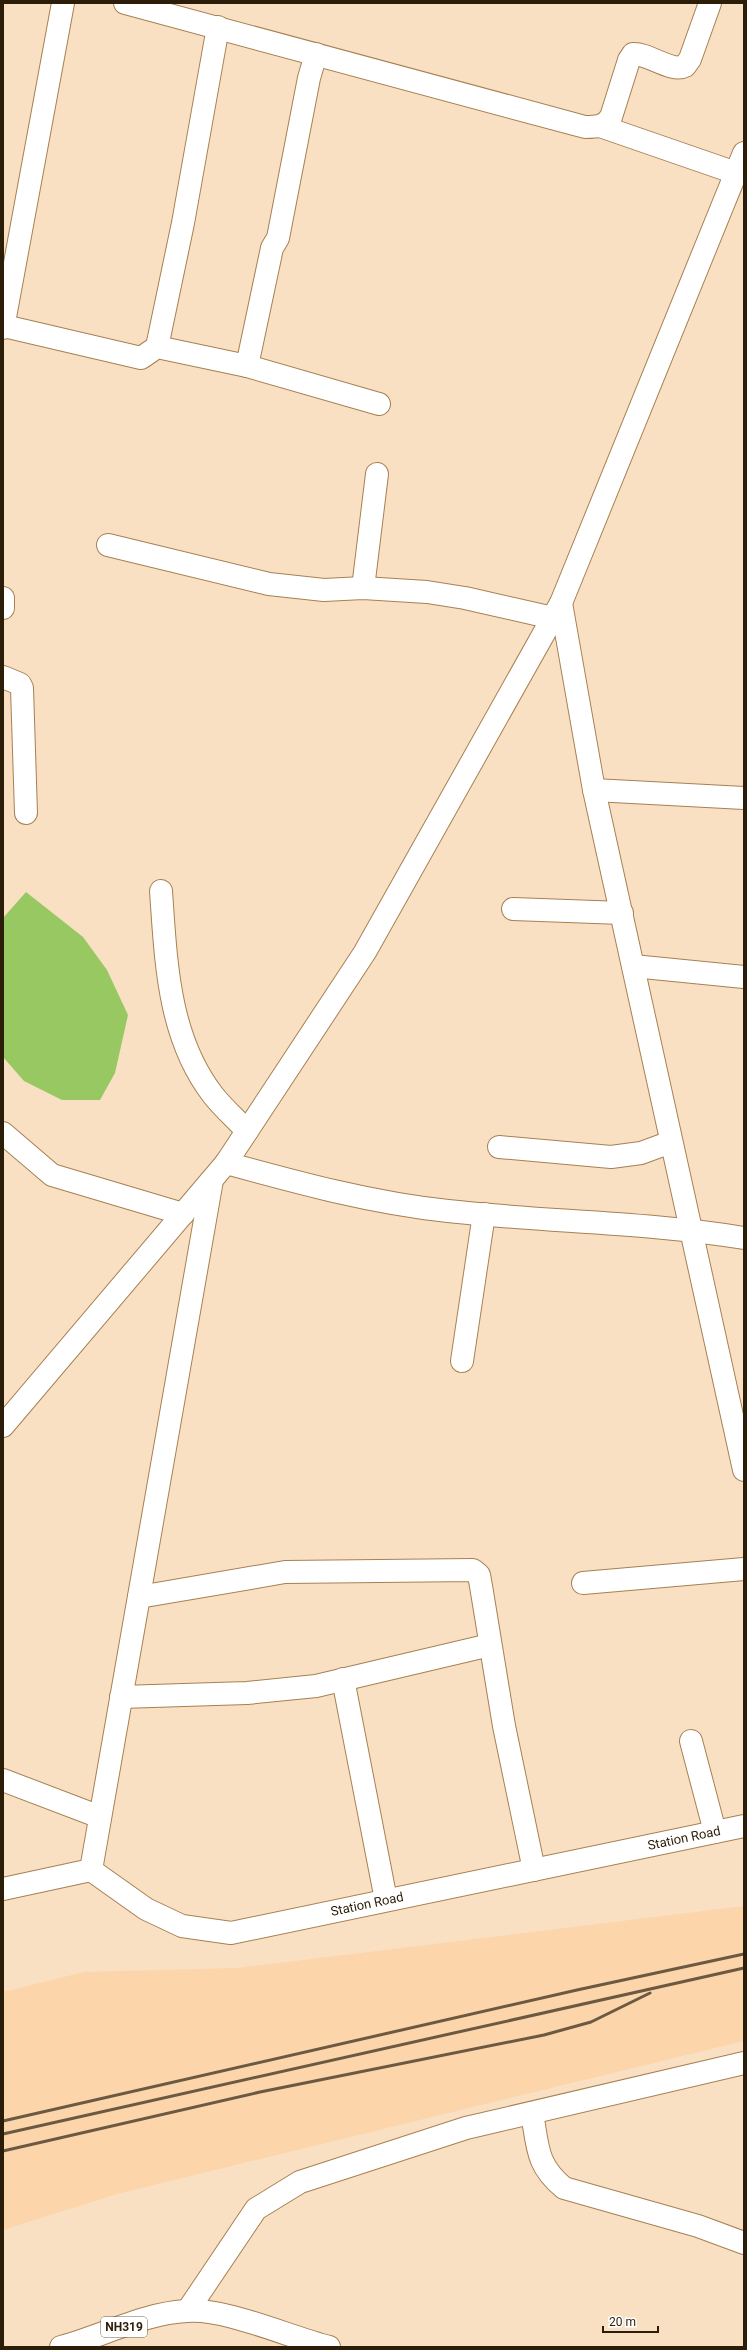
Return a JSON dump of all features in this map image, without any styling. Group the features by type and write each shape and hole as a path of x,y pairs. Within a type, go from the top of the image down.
{"main road":[{"path":"64,3 3,327 140,358 157,347 248,366 380,404"},
{"path":"125,3 585,127 606,124 611,117 630,56 639,54 679,68 685,66 690,59 710,3"},
{"path":"157,347 183,223 218,27"},
{"path":"248,366 272,248 278,238 309,78 316,54"},
{"path":"3,1426 219,1171 247,1131 365,952 557,610 740,163 600,126"},
{"path":"363,588 377,474"},
{"path":"108,544 269,584 324,590 363,588 435,593 557,610"},
{"path":"3,598 3,608"},
{"path":"557,610 594,790 634,966 690,1229 737,1409 744,1470"},
{"path":"3,677 20,684 22,688 26,813"},
{"path":"594,790 744,798"},
{"path":"161,891 168,978 172,1002 185,1045 193,1062 213,1095 247,1131"},
{"path":"513,909 622,913"},
{"path":"634,966 744,977"},
{"path":"3,1133 52,1175 183,1214"},
{"path":"499,1147 611,1157 641,1153 671,1142"},
{"path":"219,1171 317,1188 378,1201 448,1211 690,1229 744,1238"},
{"path":"3,1889 91,1870 139,1597 219,1171"},
{"path":"462,1361 484,1214"},
{"path":"583,1583 744,1569"},
{"path":"139,1597 285,1572 474,1570 479,1575 505,1734 534,1870"},
{"path":"121,1697 247,1693 316,1686 490,1645"},
{"path":"343,1680 386,1900"},
{"path":"692,1741 715,1832"},
{"path":"3,1780 100,1817"},
{"name":"Station Road","path":"91,1870 146,1909 182,1926 231,1932 744,1826"},
{"path":"188,2310 256,2209 300,2182 466,2128 744,2063"},
{"path":"532,2113 539,2156 550,2176 564,2188 698,2226 744,2243"},
{"path":"188,2310 207,2311 234,2318 328,2347"},
{"name":"NH319","path":"62,2347 168,2313 188,2310"}],"shaded area":[{"path":"26,892 83,937 107,970 128,1015 115,1073 100,1100 62,1100 24,1081 3,1057 3,918"},
{"path":"744,1906 744,2041 117,2194 3,2230 3,1992 84,1972 238,1968"}],"railway":[{"path":"3,2121 577,1990 744,1954"},
{"path":"3,2134 744,1968"},
{"path":"3,2151 260,2092 544,2035 591,2022 650,1993"}]}
